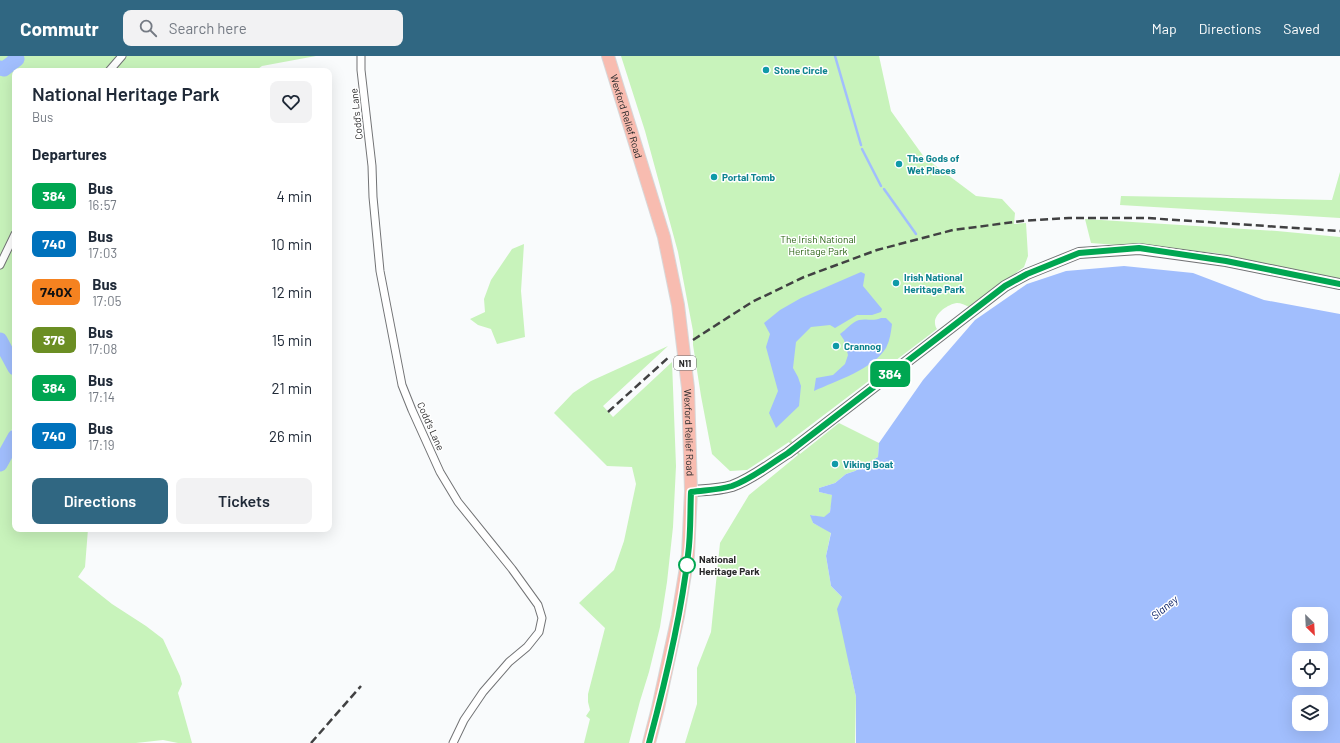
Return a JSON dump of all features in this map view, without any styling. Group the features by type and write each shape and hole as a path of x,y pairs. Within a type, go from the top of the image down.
{"highway":[{"name":"Wexford Relief Road","path":"608,56 664,237 678,305 688,388 691,492 688,555 678,616 649,743"}],"main road":[{"path":"691,492 732,486 750,477 788,453 1005,286 1027,274 1079,253 1139,248 1226,261 1340,284"}],"street":[{"path":"112,68 122,56"},
{"name":"Codd's Lane","path":"361,56 361,70 372,166 373,197 380,271 402,385 440,472 458,502 512,569 538,605 542,618 539,632 527,647 509,662 473,705 453,743"},
{"path":"0,265 12,240"}],"green space":[{"path":"0,56 316,56 262,66 259,68 12,68 12,362 0,340"},
{"name":"The Irish National Heritage Park","path":"621,56 879,56 891,111 924,157 976,196 1002,199 1015,213 1014,224 1026,223 1028,256 1024,267 969,307 957,303 942,310 935,320 937,329 791,440 800,454 839,423 879,443 878,457 855,471 846,474 835,483 819,488 819,492 833,495 830,512 824,518 811,515 813,523 831,532 826,556 831,586 842,597 850,669 856,697 855,743 685,743 697,704 697,668 711,632 720,543 749,495 798,455 789,442 747,470 730,471 712,454 693,345 693,331 678,252 645,131"},
{"path":"1340,172 1340,218 1120,205 1121,196 1332,200"},
{"path":"1085,219 1277,231 1340,237 1340,280 1216,253 1091,243"},
{"path":"524,244 521,291 525,337 497,344 491,329 478,325 470,319 485,312 484,299 491,280 512,249"},
{"path":"668,346 603,406 613,417 672,362 676,466 673,527 660,627 629,743 584,743 590,719 586,716 590,710 588,694 605,628 579,603 614,570 624,541 636,484 632,467 607,466 554,413 573,393 591,381"},
{"path":"0,348 12,370 12,429 0,453"},
{"path":"12,442 12,532 88,532 85,567 78,577 112,604 163,639 180,676 182,684 178,693 192,743 178,743 163,740 136,743 0,743 0,464"}],"water":[{"name":"Slaney","path":"1124,266 1193,273 1264,300 1340,314 1340,743 856,743 856,697 837,609 842,597 831,586 826,556 831,533 813,523 810,515 824,517 830,512 832,495 819,492 819,488 835,483 846,474 855,471 878,457 879,443 923,380 975,320 1027,284 1066,271"},
{"path":"861,272 865,274 863,286 882,309 881,312 872,315 857,315 835,328 830,325 811,327 796,342 793,368 801,386 799,406 776,428 769,413 778,391 766,347 770,334 764,323 780,310 801,298"},
{"path":"886,318 892,324 886,348 880,355 853,374 814,391 816,378 833,375 845,364 848,355 844,340 840,334 856,321 865,319 875,320"}],"waterway":[{"path":"0,68 4,69 17,59 15,56"},
{"path":"835,56 861,145"},
{"path":"862,149 881,186"},
{"path":"884,189 916,234"},
{"path":"0,340 12,362"},
{"path":"0,464 12,442"}],"railway":[{"path":"693,340 752,302 804,277 877,250 953,230 1022,221 1069,218 1147,218 1340,231"},
{"path":"608,412 669,357"},
{"path":"311,743 361,686"}],"bus line":[{"name":"384","path":"649,743 678,616 688,555 691,492 732,486 750,477 788,453 866,394 956,322 1005,286 1027,274 1079,253 1139,248 1226,261 1340,284"}],"place":[{"name":"Stone Circle","path":"766,70"},
{"name":"The Gods of Wet Places","path":"899,164"},
{"name":"Portal Tomb","path":"714,177"},
{"name":"Irish National Heritage Park","path":"896,283"},
{"name":"Crannog","path":"836,346"},
{"name":"Viking Boat","path":"835,464"},
{"name":"National Heritage Park","path":"687,565"}]}
